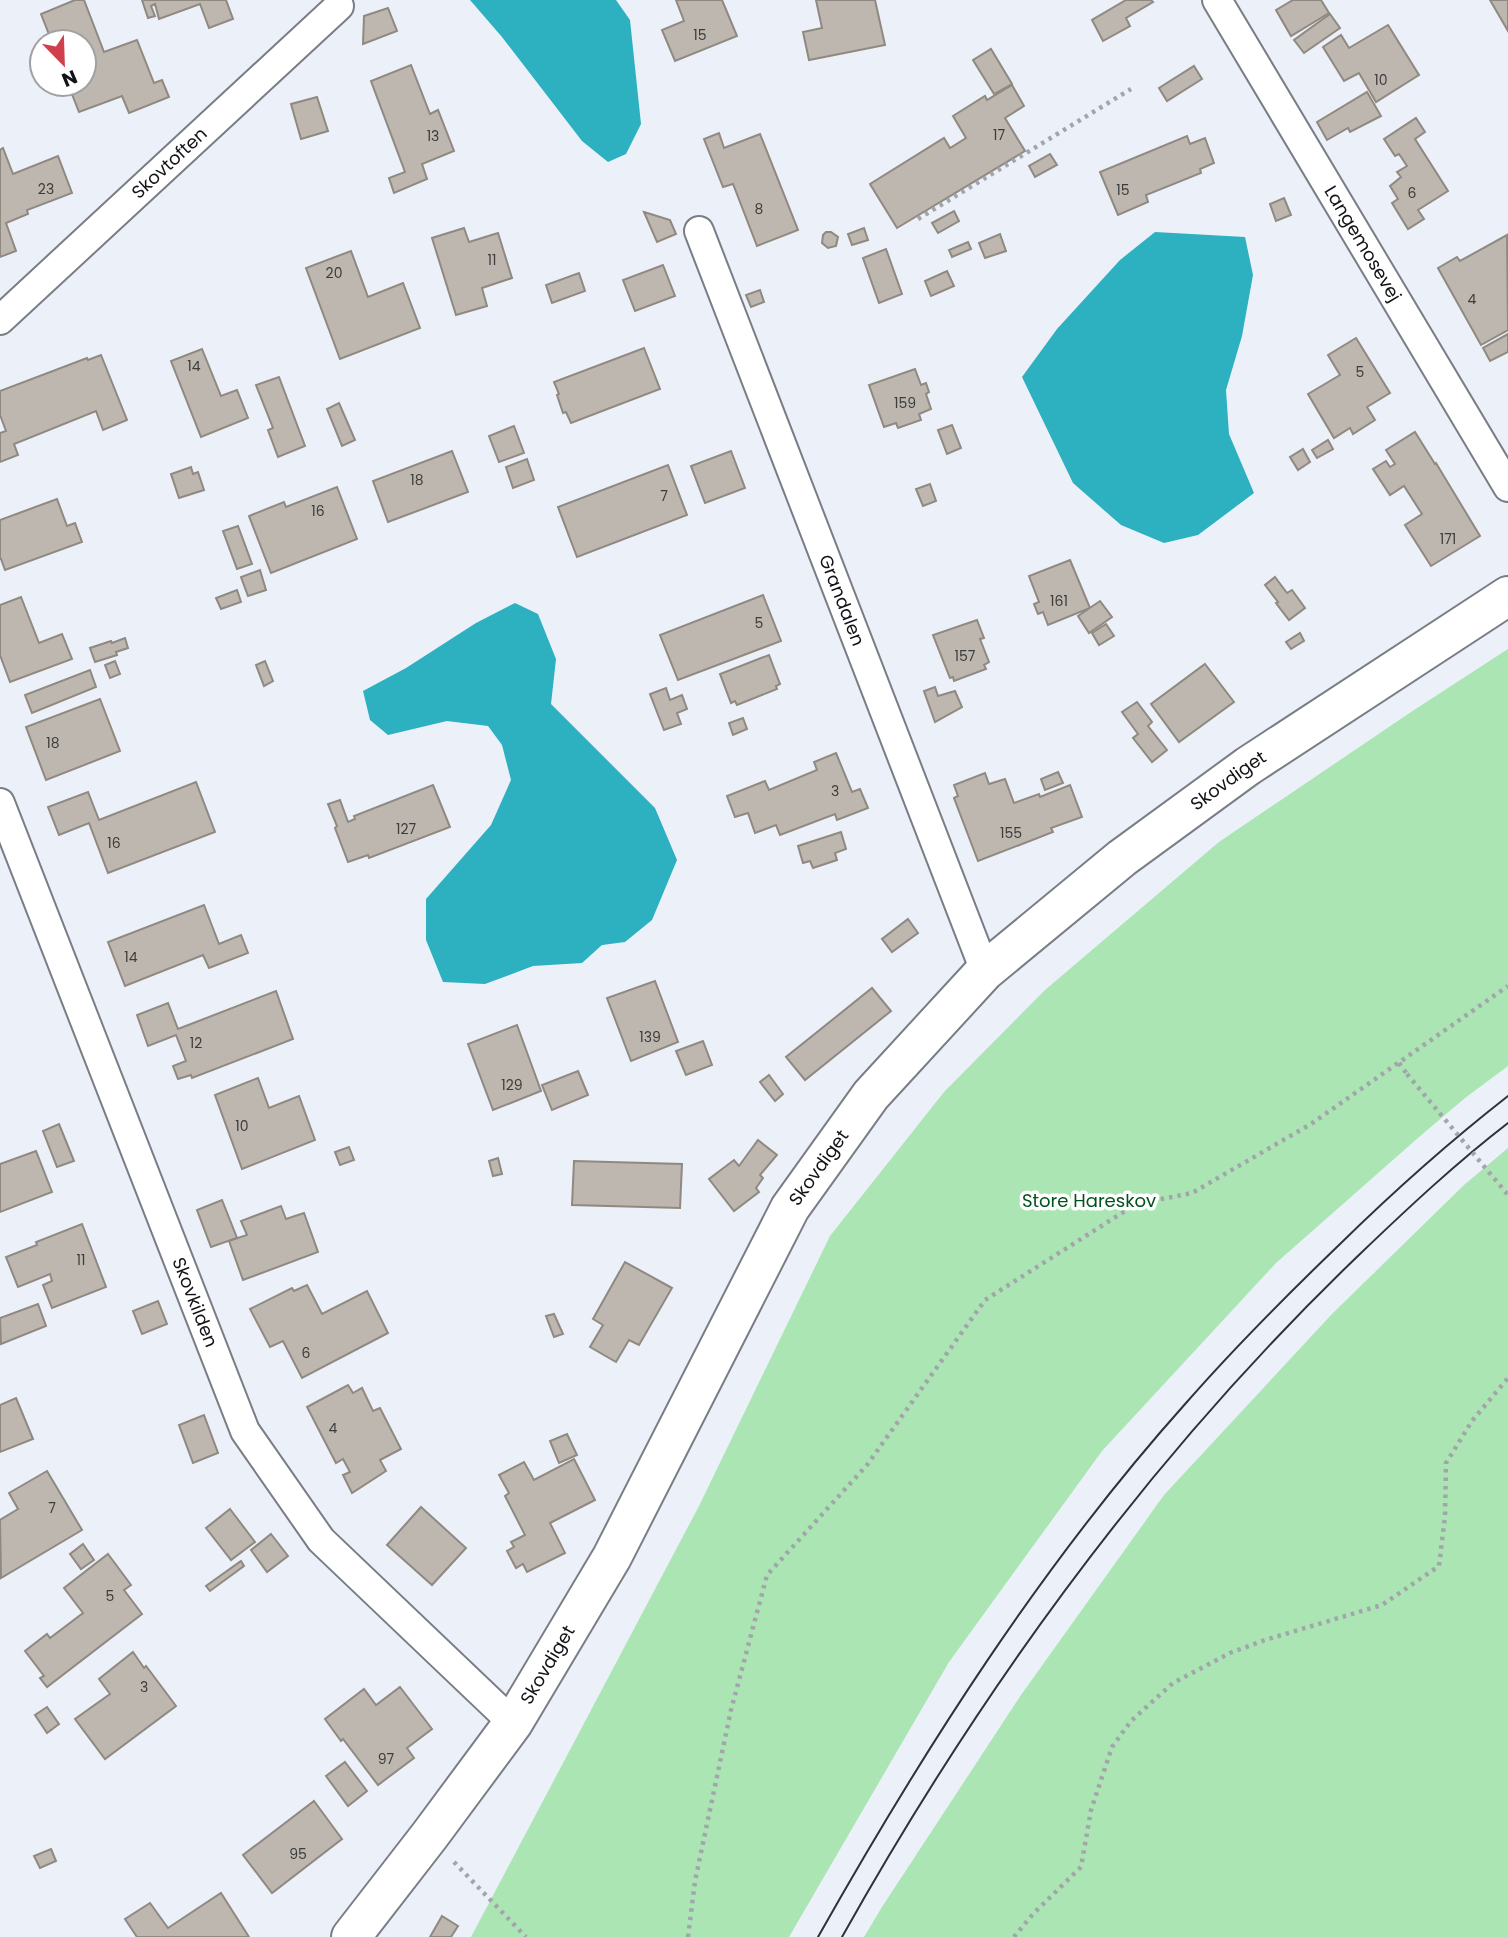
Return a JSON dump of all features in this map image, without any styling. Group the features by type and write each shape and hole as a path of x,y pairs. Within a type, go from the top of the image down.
{"street":[{"name":"Langemosevej","path":"1217,0 1508,487"},
{"name":"Skovtoften","path":"0,320 339,6"},
{"name":"Grandalen","path":"699,231 985,971"},
{"name":"Skovdiget","path":"351,1937 513,1723 612,1557 790,1208 871,1095 985,971 1122,858 1248,766 1508,596"},
{"name":"Skovkilden","path":"0,803 245,1431 321,1540 513,1723"}],"path":[{"path":"918,219 1130,89"},
{"path":"688,1937 695,1881 731,1710 767,1575 867,1465 985,1300 1136,1204 1192,1193 1311,1124 1508,986"},
{"path":"1399,1063 1508,1195"},
{"path":"1014,1937 1033,1914 1082,1867 1091,1810 1112,1747 1131,1721 1173,1683 1230,1653 1382,1605 1440,1566 1446,1463 1472,1421 1508,1378"},
{"path":"430,1836 526,1937"}],"green space":[{"name":"Store Hareskov","path":"1508,649 1508,1066 1419,1137 1276,1263 1102,1451 949,1662 789,1937 471,1937 699,1506 830,1236 944,1092 1045,990 1219,842"},
{"path":"1508,1148 1508,1937 864,1937 1021,1695 1164,1495 1332,1314 1464,1185"}],"water":[{"path":"470,0 616,0 630,20 641,124 626,154 608,162 582,141"},
{"path":"1155,232 1245,237 1253,275 1242,336 1226,390 1229,434 1254,493 1198,535 1164,543 1121,525 1073,483 1022,377 1057,329 1120,260"},
{"path":"515,603 538,614 556,659 551,704 655,808 677,860 652,920 625,942 602,945 582,963 533,966 485,984 443,982 426,940 426,899 491,825 511,780 502,745 488,726 447,721 388,735 370,720 363,691 406,668 476,623"}],"building":[{"path":"75,0 84,0 95,28 46,28 41,14"},
{"path":"142,0 226,0 233,19 209,28 200,4 159,19 155,4 151,6 155,16 148,18"},
{"path":"676,0 722,0 737,36 675,61 662,30 684,21"},
{"path":"816,0 875,0 885,45 809,60 803,32 822,28"},
{"path":"1126,0 1153,2 1126,18 1130,26 1103,41 1092,20"},
{"path":"1293,0 1321,0 1329,13 1291,36 1276,10"},
{"path":"1490,0 1508,0 1508,31"},
{"path":"388,8 397,31 363,44 364,16"},
{"path":"1330,14 1340,28 1304,53 1294,40"},
{"path":"1388,25 1419,75 1376,102 1359,73 1344,81 1323,47 1341,35 1349,48"},
{"path":"98,36 104,52 137,40 154,83 162,80 169,97 129,113 122,96 79,112 74,98 98,98"},
{"path":"991,49 1012,84 994,94 973,60"},
{"path":"411,65 430,114 438,110 454,151 422,164 427,179 394,193 389,178 405,172 371,81"},
{"path":"1194,66 1202,79 1167,101 1159,88"},
{"path":"1012,85 1024,106 1005,118 1025,151 897,228 870,184 944,138 950,148 966,138 953,116 985,96 987,100"},
{"path":"1367,92 1381,116 1350,132 1348,128 1327,140 1317,122"},
{"path":"317,97 328,131 301,139 291,104"},
{"path":"1416,118 1425,132 1415,139 1448,191 1418,210 1424,219 1408,229 1392,203 1398,199 1390,186 1401,177 1397,172 1407,166 1399,154 1395,156 1384,139"},
{"path":"719,133 724,148 760,134 798,230 757,246 733,184 723,187 704,139"},
{"path":"1187,136 1190,144 1205,138 1214,163 1200,169 1201,173 1146,195 1148,202 1118,215 1100,172"},
{"path":"3,148 13,174 58,156 72,193 27,210 28,214 6,223 16,251 0,257 0,150"},
{"path":"1050,154 1057,165 1035,177 1029,166"},
{"path":"1284,198 1291,215 1276,221 1270,204"},
{"path":"954,211 959,221 938,233 932,223"},
{"path":"644,212 670,220 676,234 657,242"},
{"path":"464,228 469,242 498,233 512,278 482,288 487,306 456,315 432,238"},
{"path":"864,228 868,240 852,245 848,234"},
{"path":"826,232 838,237 836,246 828,248 822,243"},
{"path":"1000,234 1006,251 985,258 979,243"},
{"path":"1507,235 1508,330 1481,345 1438,268 1457,257 1460,261"},
{"path":"968,242 971,249 952,257 949,250"},
{"path":"886,249 902,294 879,303 863,258"},
{"path":"351,251 368,297 403,283 420,328 340,359 306,268"},
{"path":"663,265 675,296 635,311 623,280"},
{"path":"947,271 954,286 931,296 925,281"},
{"path":"579,273 585,291 552,303 546,285"},
{"path":"760,290 764,302 751,307 746,295"},
{"path":"1508,334 1508,352 1490,361 1483,348"},
{"path":"1356,338 1390,393 1367,407 1375,420 1353,434 1350,428 1334,438 1308,394 1340,375 1328,355"},
{"path":"644,348 660,389 571,423 566,412 563,413 554,382"},
{"path":"202,349 221,396 237,390 248,418 201,437 171,361"},
{"path":"101,355 127,420 103,430 96,411 14,444 18,455 0,462 0,433 6,431 0,415 0,391"},
{"path":"915,369 921,385 926,383 931,409 919,414 921,420 898,428 896,423 884,427 869,385"},
{"path":"279,377 305,446 278,457 268,430 273,428 256,385"},
{"path":"339,403 355,440 342,446 327,409"},
{"path":"952,425 961,448 947,454 938,430"},
{"path":"514,426 524,453 499,462 489,436"},
{"path":"1415,432 1480,536 1431,566 1405,525 1422,514 1404,486 1390,495 1373,469 1386,461 1390,467 1395,464 1386,450"},
{"path":"1328,440 1333,449 1317,458 1312,450"},
{"path":"1303,449 1310,462 1298,470 1290,457"},
{"path":"452,451 468,492 388,522 373,481"},
{"path":"731,451 745,488 705,503 691,466"},
{"path":"527,459 534,480 513,488 506,467"},
{"path":"668,465 687,515 577,557 558,507"},
{"path":"191,467 193,474 198,472 204,490 179,498 171,474"},
{"path":"930,484 936,501 923,506 916,489"},
{"path":"337,487 357,539 271,573 249,516 284,502 286,507"},
{"path":"57,499 67,526 75,523 82,542 5,570 0,559 0,520"},
{"path":"238,526 252,564 237,569 223,531"},
{"path":"1070,560 1090,608 1048,625 1043,612 1038,614 1034,604 1039,602 1029,576"},
{"path":"260,570 266,590 248,596 241,577"},
{"path":"1275,577 1287,593 1292,590 1305,608 1289,620 1265,585"},
{"path":"237,590 241,602 221,609 216,598"},
{"path":"763,595 781,641 678,680 660,635"},
{"path":"21,597 39,643 62,634 72,659 10,682 0,655 0,605"},
{"path":"1100,601 1112,617 1089,633 1078,616"},
{"path":"977,620 984,638 980,639 989,662 984,665 986,669 954,681 953,677 950,678 933,635"},
{"path":"1106,624 1114,636 1099,645 1092,633"},
{"path":"1300,633 1304,641 1291,649 1286,642"},
{"path":"125,638 128,648 116,652 117,655 95,662 90,648"},
{"path":"769,655 780,684 776,686 777,689 737,705 735,701 731,703 720,674"},
{"path":"115,661 120,674 110,678 105,665"},
{"path":"265,661 273,681 264,686 256,665"},
{"path":"1205,664 1234,702 1179,742 1151,704"},
{"path":"90,670 96,687 32,713 25,695"},
{"path":"935,687 938,696 955,691 962,707 935,722 924,691"},
{"path":"666,688 670,700 682,695 687,709 677,713 681,724 664,730 650,694"},
{"path":"100,699 120,751 46,780 26,727"},
{"path":"1137,702 1152,722 1148,726 1167,750 1152,762 1133,738 1138,734 1122,712"},
{"path":"743,718 747,729 733,735 729,723"},
{"path":"836,753 852,792 860,789 868,808 837,820 835,814 780,835 776,825 755,833 748,813 735,817 727,796 765,781 769,790 817,770 814,762"},
{"path":"1058,772 1063,783 1045,790 1041,779"},
{"path":"985,773 989,784 1005,779 1014,803 1039,794 1040,797 1070,785 1082,817 1051,828 1053,832 978,861 954,798 958,796 954,785"},
{"path":"196,782 215,832 108,873 89,823 59,835 48,807 88,792 99,820"},
{"path":"433,785 450,827 369,858 368,855 348,862 328,804 340,800 348,822 355,819 354,816"},
{"path":"841,832 846,849 835,853 837,860 813,868 810,861 803,863 798,846"},
{"path":"204,905 219,944 241,935 248,953 209,968 203,955 125,986 108,942"},
{"path":"908,919 918,933 892,952 882,939"},
{"path":"655,981 678,1042 631,1061 607,998"},
{"path":"872,988 891,1011 805,1080 786,1057"},
{"path":"276,991 293,1039 192,1078 191,1075 178,1079 173,1066 186,1061 176,1035 148,1046 137,1015 168,1003 178,1029"},
{"path":"517,1025 541,1091 493,1110 468,1044"},
{"path":"703,1041 712,1065 686,1075 676,1051"},
{"path":"578,1071 588,1095 552,1110 542,1085"},
{"path":"769,1075 783,1094 775,1101 760,1082"},
{"path":"258,1078 269,1108 299,1096 315,1140 242,1169 215,1095"},
{"path":"59,1124 74,1161 57,1167 43,1131"},
{"path":"758,1140 777,1155 760,1175 763,1178 756,1188 759,1192 734,1211 709,1179 734,1160 739,1166"},
{"path":"349,1147 354,1160 340,1165 335,1152"},
{"path":"36,1151 52,1192 0,1212 0,1164"},
{"path":"498,1158 502,1174 493,1176 489,1161"},
{"path":"574,1161 682,1164 680,1208 572,1205"},
{"path":"222,1200 237,1238 211,1247 197,1210"},
{"path":"281,1206 286,1219 304,1213 318,1252 243,1280 229,1241 247,1235 241,1221"},
{"path":"82,1224 106,1287 52,1308 43,1285 52,1281 50,1274 18,1287 6,1257"},
{"path":"625,1262 672,1288 639,1345 629,1340 616,1362 590,1347 603,1325 593,1319"},
{"path":"307,1285 322,1314 367,1291 388,1333 302,1378 283,1341 270,1347 250,1309 292,1288 294,1291"},
{"path":"158,1301 167,1324 142,1334 133,1311"},
{"path":"38,1304 46,1326 1,1344 0,1318"},
{"path":"554,1314 563,1334 554,1337 546,1316"},
{"path":"348,1385 353,1393 362,1388 373,1411 380,1408 401,1449 380,1460 386,1471 352,1493 343,1475 350,1472 343,1459 336,1463 307,1407"},
{"path":"16,1398 33,1439 0,1452 0,1405"},
{"path":"204,1415 218,1453 193,1463 179,1425"},
{"path":"567,1434 577,1455 559,1463 550,1441"},
{"path":"574,1459 595,1500 550,1523 565,1553 527,1572 523,1564 516,1568 507,1551 514,1547 511,1542 525,1535 505,1496 509,1493 499,1475 524,1462 534,1480"},
{"path":"47,1471 82,1530 1,1578 0,1520 18,1509 9,1493"},
{"path":"421,1507 466,1548 432,1585 387,1545"},
{"path":"230,1509 255,1542 231,1560 206,1528"},
{"path":"271,1534 288,1556 267,1572 251,1550"},
{"path":"83,1544 94,1560 81,1569 70,1554"},
{"path":"108,1554 131,1585 124,1590 142,1614 47,1687 40,1678 44,1676 25,1651 47,1634 50,1638 83,1613 64,1588"},
{"path":"241,1561 244,1566 210,1591 206,1586"},
{"path":"133,1652 176,1706 105,1759 75,1719 110,1694 99,1679"},
{"path":"400,1687 432,1729 407,1748 414,1758 378,1785 325,1719 364,1689 376,1705"},
{"path":"47,1707 59,1724 47,1733 35,1715"},
{"path":"345,1762 367,1791 348,1806 326,1776"},
{"path":"314,1801 342,1839 272,1893 243,1855"},
{"path":"51,1849 56,1861 40,1868 34,1856"},
{"path":"221,1893 249,1937 137,1937 125,1919 150,1903 168,1928"},
{"path":"442,1916 458,1926 451,1937 430,1937"}],"tram line":[{"path":"818,1937 900,1797 988,1660 1034,1593 1133,1464 1223,1362 1299,1283 1401,1187 1508,1096"},
{"path":"842,1937 953,1752 1013,1663 1142,1491 1284,1329 1414,1203 1508,1123"}]}
